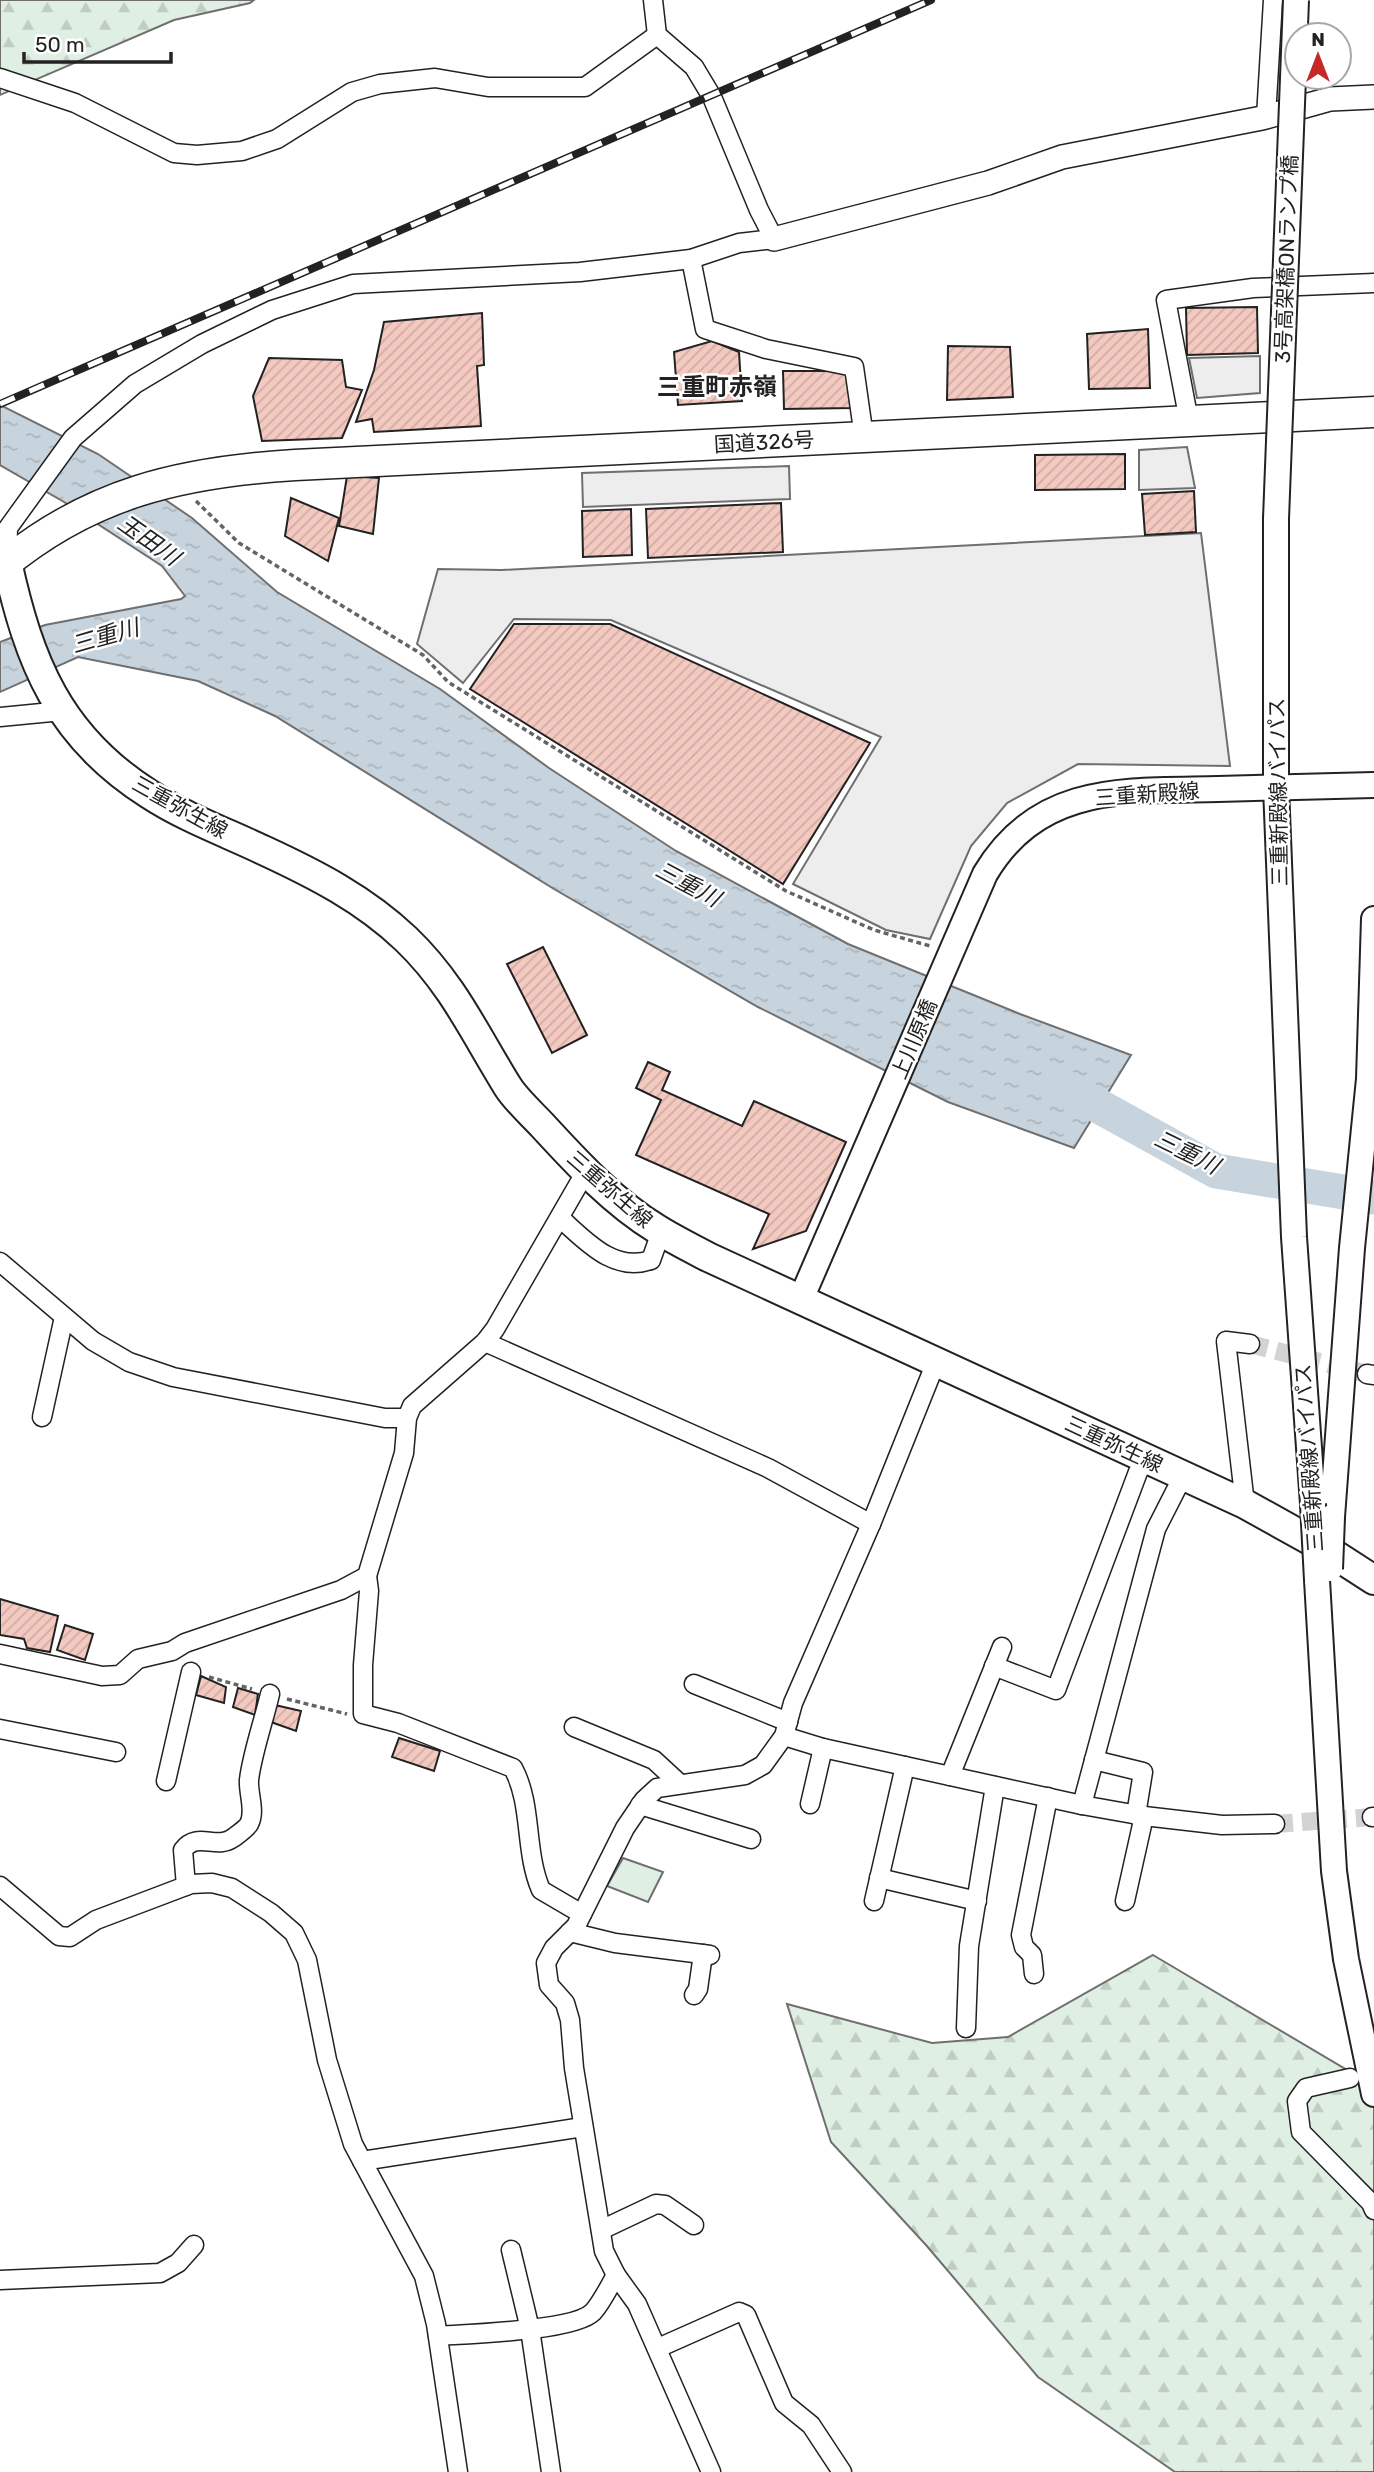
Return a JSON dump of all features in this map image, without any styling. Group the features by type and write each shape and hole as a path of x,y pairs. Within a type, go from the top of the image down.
{"highway":[{"name":"国道326号","path":"4,565 59,525 92,508 155,485 191,476 251,468 1374,412"}],"main road":[{"name":"3号高架橋ONランプ橋","path":"1276,519 1296,0"},
{"name":"三重新殿線バイパス","path":"1276,519 1276,788 1294,1237 1323,1511 1324,1678 1334,1871 1346,1959 1374,2094"},
{"name":"三重弥生線","path":"4,565 39,671 60,707 109,764 173,809 349,893 403,936 427,960 454,996 510,1089 586,1173 661,1232 708,1257 1245,1504 1326,1549 1374,1580"},
{"name":"三重新殿線","path":"938,984 993,860 1020,831 1044,815 1088,797 1116,792 1374,785"},
{"name":"三重新殿線バイパス","path":"1323,1511 1369,1079 1374,919"},
{"name":"上川原橋","path":"801,1299 938,984"}],"street":[{"path":"653,0 657,35 694,67 712,97 759,210 774,239"},
{"path":"1266,117 1273,0"},
{"path":"0,78 75,103 174,153 242,152 277,139 352,92 380,84 435,78 488,87 585,87 657,35"},
{"path":"4,565 8,528 73,439 135,384 202,344 272,310 353,284 580,272 691,260 739,243 774,239 988,183 1062,157 1266,117 1330,99 1374,97"},
{"path":"691,260 705,329 766,349 854,367 864,437"},
{"path":"1189,421 1166,300 1253,288 1374,283"},
{"path":"0,717 60,707"},
{"path":"582,1914 541,1890 527,1832 523,1785 513,1768 398,1723 363,1714 363,1665 369,1591 367,1576 404,1453 407,1418 412,1406 485,1342 495,1329 586,1173"},
{"path":"560,1218 603,1255 639,1264 651,1260 661,1232"},
{"path":"0,1262 93,1342 129,1362 173,1377 385,1418 407,1418"},
{"path":"41,1418 64,1317"},
{"path":"1245,1504 1226,1341 1250,1344"},
{"path":"485,1342 768,1468 871,1524"},
{"path":"711,2472 637,2304 616,2275 604,2251 574,2068 570,2020 565,2003 550,1985 546,1963 554,1948 570,1932 582,1914 625,1828 640,1805 657,1788 745,1775 763,1765 786,1729 793,1703 871,1524 936,1362"},
{"path":"994,1666 1056,1690 1138,1472 1146,1459"},
{"path":"1082,1805 1156,1529 1183,1476"},
{"path":"0,1654 102,1676 120,1675 138,1659 172,1651 185,1643 341,1590 367,1576"},
{"path":"950,1776 1002,1647"},
{"path":"166,1781 191,1672"},
{"path":"694,1684 823,1748 1082,1805 1140,1815 1222,1825 1275,1824"},
{"path":"186,1886 183,1850 188,1843 197,1839 222,1843 231,1840 249,1824 249,1781 270,1694"},
{"path":"574,1727 654,1760 680,1784"},
{"path":"0,1729 116,1752"},
{"path":"810,1804 823,1748"},
{"path":"1094,1760 1143,1772 1140,1815 1125,1901"},
{"path":"874,1901 905,1766"},
{"path":"966,2028 969,1946 995,1786"},
{"path":"1034,1974 1032,1955 1024,1947 1021,1935 1048,1797"},
{"path":"640,1805 751,1839"},
{"path":"879,1878 977,1901"},
{"path":"0,1886 60,1936 70,1937 96,1920 186,1886 212,1882 232,1888 271,1913 294,1933 307,1960 327,2060 353,2144 424,2276 438,2336 458,2472"},
{"path":"570,1932 615,1943 707,1955 694,1995"},
{"path":"1350,2078 1306,2088 1297,2101 1301,2132 1371,2203 1374,2210"},
{"path":"362,2161 583,2127"},
{"path":"601,2230 656,2204 665,2205 694,2225"},
{"path":"0,2280 160,2273 178,2263 194,2245"},
{"path":"511,2250 530,2329 551,2472"},
{"path":"438,2336 530,2329 582,2319 593,2313 616,2275"},
{"path":"658,2348 739,2312 746,2315 784,2403 811,2425 842,2472"}],"path":[{"path":"195,499 239,542 423,655 448,682 786,891 874,930 936,947"}],"green space":[{"path":"0,0 254,0 174,20 0,95"},
{"path":"623,1858 663,1872 648,1902 607,1886"},
{"path":"1153,1955 1374,2086 1374,2472 1175,2472 1038,2377 926,2245 831,2142 787,2004 932,2043 1008,2037"}],"shaded area":[{"path":"1260,356 1260,393 1197,398 1189,358"},
{"path":"1187,447 1195,488 1139,490 1139,450"},
{"path":"789,466 790,499 583,507 582,473"},
{"path":"1201,533 1230,766 1078,764 1007,803 971,846 930,939 886,930 793,884 881,737 611,620 514,619 463,683 417,644 438,569 502,570"}],"water":[{"name":"玉田川","path":"0,405 98,454 192,518 277,592 440,689 549,768 676,851 848,944 1020,1014 1131,1055 1074,1148 948,1102 758,1007 554,889 275,716 198,681 78,657 0,692 0,642 45,625 181,599 185,596 162,566 64,502 0,465"}],"building":[{"path":"1257,307 1258,353 1187,355 1186,308"},
{"path":"482,313 484,365 477,366 481,426 374,432 372,419 356,422 374,370 384,322"},
{"path":"1148,329 1150,388 1089,389 1087,334"},
{"path":"712,341 739,352 742,401 678,405 674,352"},
{"path":"948,346 1010,347 1013,397 947,400"},
{"path":"269,358 342,360 346,387 362,390 342,438 262,441 253,396"},
{"path":"783,371 849,371 853,408 784,409"},
{"path":"1125,454 1125,489 1035,490 1035,455"},
{"path":"347,476 379,478 373,534 339,526"},
{"path":"1194,491 1196,532 1145,535 1142,494"},
{"path":"291,498 339,518 328,561 285,536"},
{"path":"781,503 783,552 648,558 646,509"},
{"path":"631,509 632,555 583,557 582,511"},
{"path":"514,624 610,624 870,743 783,884 470,689"},
{"path":"543,947 587,1035 552,1053 507,964"},
{"path":"648,1062 670,1072 662,1090 742,1126 754,1101 846,1142 806,1231 753,1249 769,1214 636,1155 661,1100 636,1088"},
{"path":"0,1599 58,1616 50,1652 27,1648 24,1639 0,1635"},
{"path":"65,1625 93,1634 85,1660 57,1650"},
{"path":"201,1676 226,1687 224,1703 196,1695"},
{"path":"238,1688 258,1694 255,1715 233,1707"},
{"path":"275,1705 301,1711 296,1731 271,1722"},
{"path":"399,1738 440,1751 434,1771 392,1757"}],"waterway":[{"name":"三重川","path":"1059,1084 1216,1171 1374,1197"}],"tunnel":[{"path":"1250,1344 1367,1374"},
{"path":"1275,1824 1372,1817"}],"railway":[{"path":"0,404 931,0"}],"district":[{"name":"三重町赤嶺","path":"717,387"}]}
